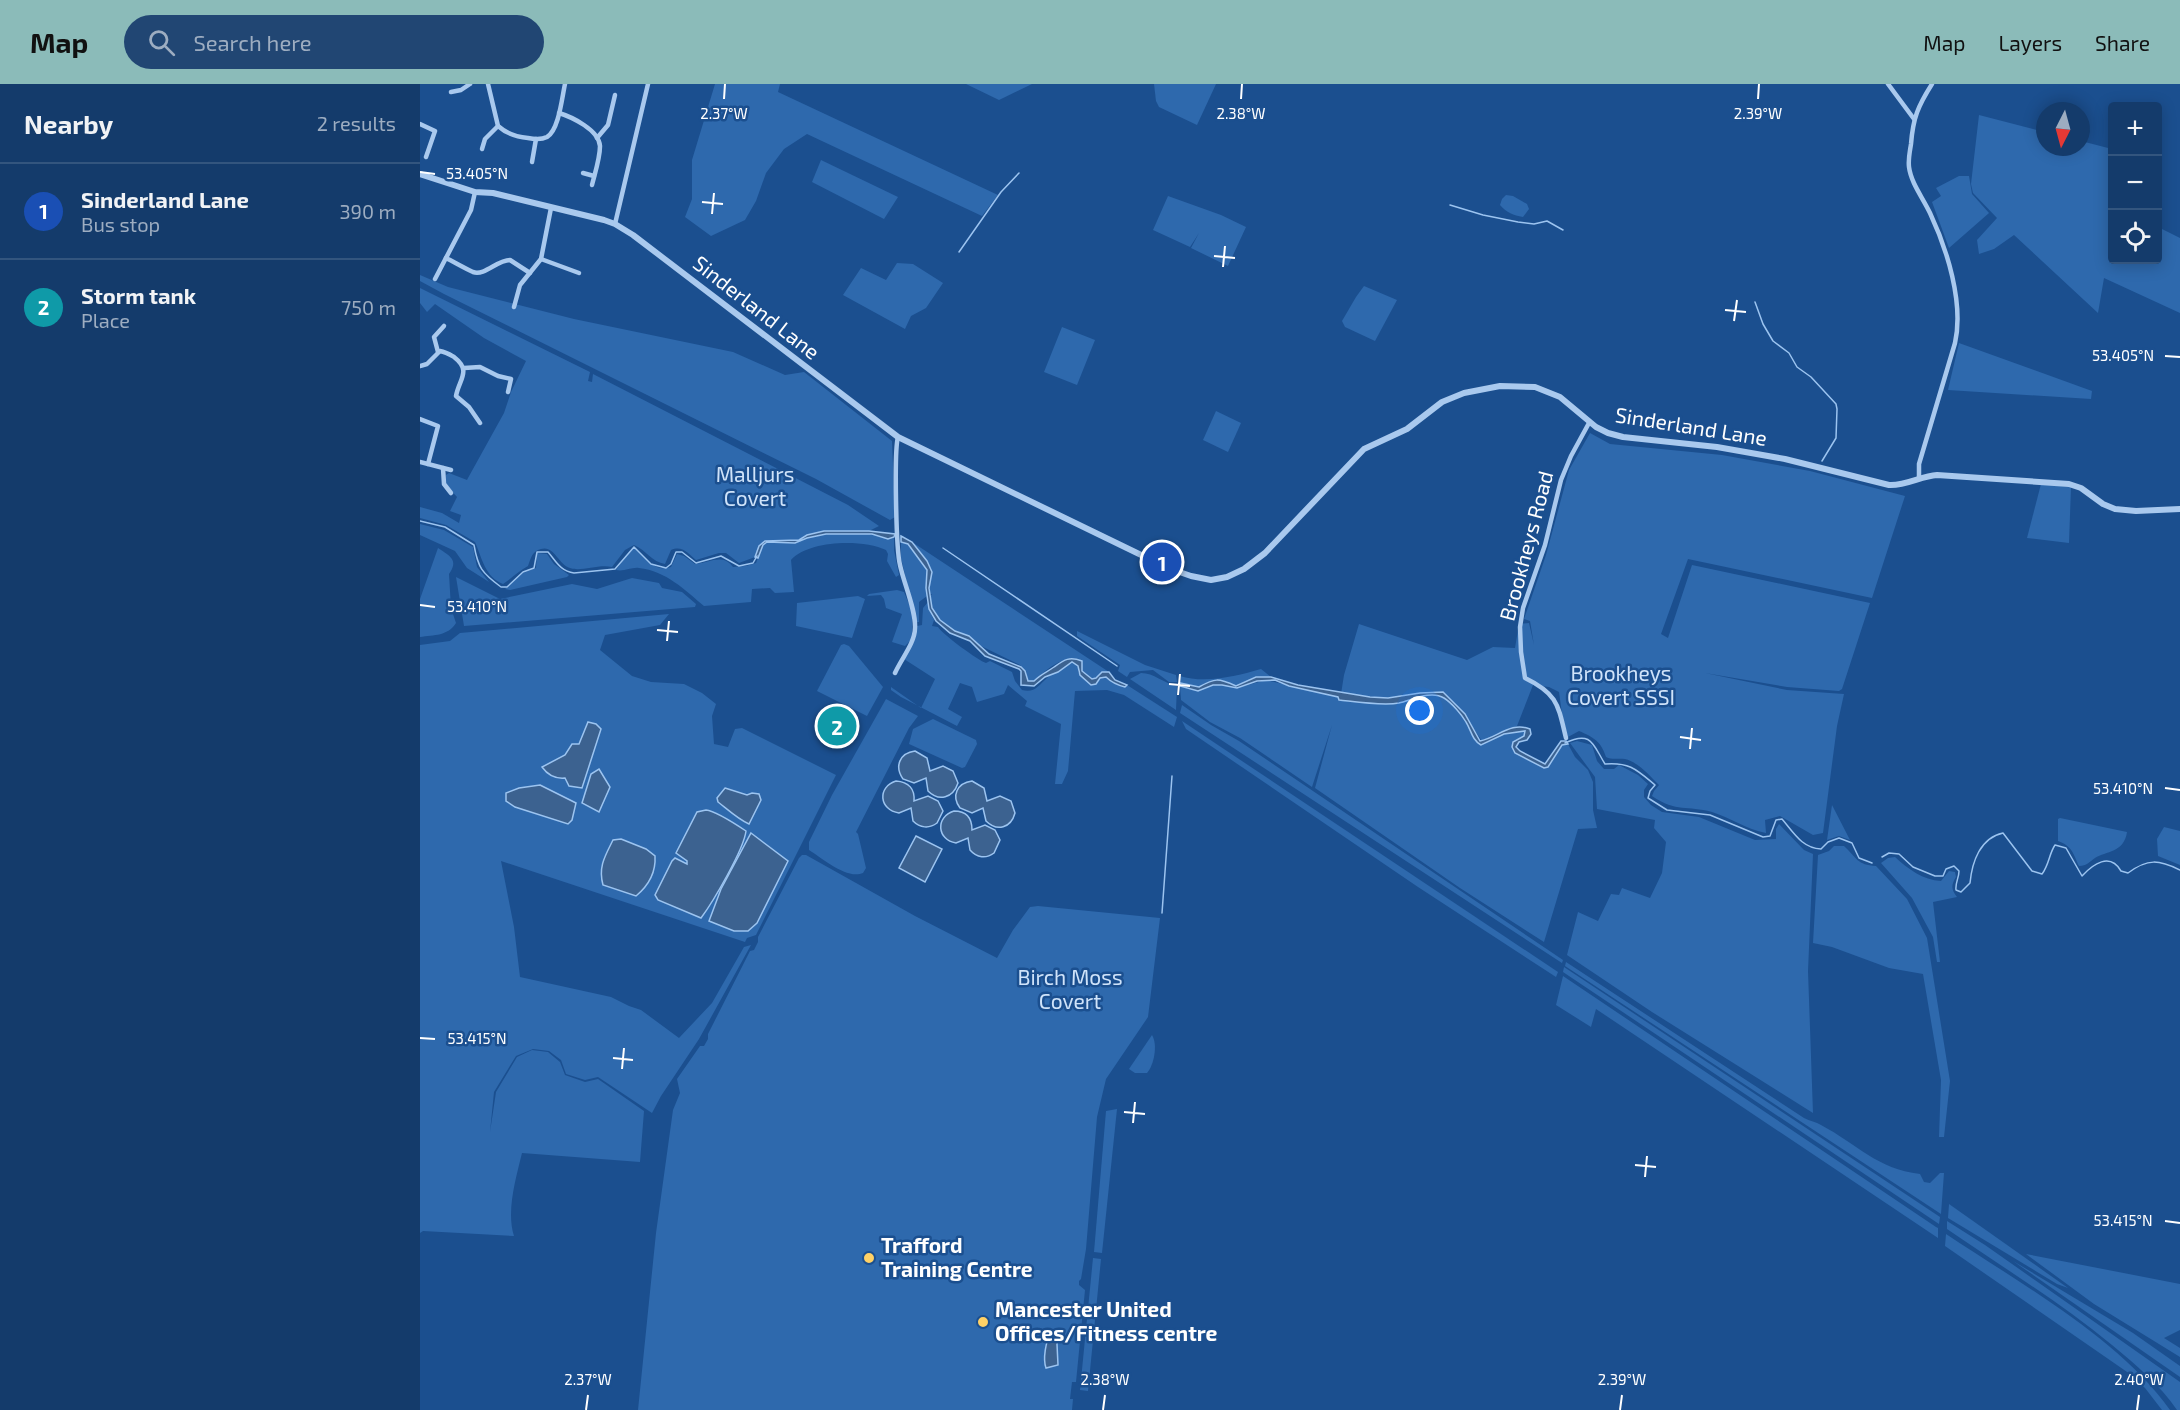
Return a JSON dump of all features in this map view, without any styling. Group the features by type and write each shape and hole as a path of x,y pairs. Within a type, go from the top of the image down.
{"street":[{"path":"450,92 461,90 471,84"},
{"path":"488,84 498,126 512,135 536,139 547,137 553,129 565,84"},
{"path":"615,224 648,84"},
{"path":"1888,84 1914,118"},
{"path":"1919,478 1919,464 1955,343 1957,319 1950,270 1932,216 1913,181 1909,166 1914,118 1932,84"},
{"path":"597,138 608,125 615,95"},
{"path":"559,113 569,117 597,138 600,145 592,185"},
{"path":"420,124 435,130 426,158"},
{"path":"482,149 485,139 498,126"},
{"path":"532,162 536,139"},
{"path":"584,173 594,176"},
{"name":"Sinderland Lane","path":"420,174 476,192 493,193 615,224 651,248 898,437 1181,574 1211,580 1235,574 1254,562 1365,449 1407,429 1449,399 1464,393 1516,385 1535,387 1560,397 1589,423 1608,433 1623,437 1717,447 1785,459 1883,484 1899,485 1919,478 1944,475 2069,484 2081,488 2103,504 2115,509 2136,511 2180,509"},
{"path":"435,279 471,210 476,192"},
{"path":"514,308 517,291 524,279 541,260 551,208"},
{"path":"446,258 477,272 484,271 499,262 510,260 530,273"},
{"path":"541,260 579,273"},
{"path":"438,352 434,337 444,326"},
{"path":"420,366 427,363 438,352 445,351 456,359 464,368 456,396 469,407 480,423"},
{"path":"464,368 480,367 511,379 508,392"},
{"path":"420,419 438,426 428,464"},
{"name":"Brookheys Road","path":"1566,738 1558,703 1553,696 1526,678 1521,652 1520,627 1523,608 1545,545 1561,480 1589,423"},
{"path":"894,673 913,639 915,628 915,616 906,592 897,546 898,437"},
{"path":"420,462 451,470"},
{"path":"443,468 445,487 451,493"},
{"path":"439,492 445,487"}],"green space":[{"path":"715,84 780,84 778,92 998,195 982,216 807,134 784,149 766,173 756,201 745,220 711,236 685,217 692,199 692,160"},
{"path":"966,84 1032,84 999,100"},
{"path":"1154,84 1216,84 1197,125 1159,107"},
{"path":"1979,115 2036,130 2036,156 2090,156 2090,143 2108,148 2108,264 2162,264 2162,229 2180,238 2180,313 2104,278 2098,313 2014,235 1994,249 1979,254 1977,240 1997,218 1973,193 1971,184"},
{"path":"821,160 898,197 884,219 812,182"},
{"path":"1959,176 1969,176 1972,194 1989,213 1949,248 1932,202 1941,196 1936,188"},
{"path":"1506,195 1513,196 1527,204 1529,209 1523,217 1510,213 1500,205"},
{"path":"1168,196 1221,215 1246,227 1228,266 1191,248 1199,233 1190,247 1153,230"},
{"path":"897,263 913,264 943,283 926,308 911,316 905,329 843,295 861,268 886,280"},
{"path":"420,275 448,287 574,319 733,352 785,375 804,372 892,441 895,517 890,520 816,479 444,294 420,281"},
{"path":"1364,286 1397,300 1375,341 1345,327 1342,321"},
{"name":"Malljurs Covert","path":"420,288 590,372 588,381 592,382 593,374 848,505 879,526 869,531 824,531 807,535 799,540 765,541 756,552 755,557 739,563 726,553 696,560 685,550 678,548 671,550 665,564 656,561 634,545 625,550 612,567 574,569 562,563 553,552 541,549 534,553 528,566 503,584 497,581 488,572 475,542 446,525 420,518 420,507 442,513 459,523 461,515 450,511 457,497 446,485 446,475 449,473 467,480 504,413 526,361 484,338 435,304 427,312 420,303"},
{"path":"1062,327 1095,340 1077,385 1044,372"},
{"path":"1959,343 2092,391 2091,399 1948,390"},
{"path":"1216,411 1241,423 1228,452 1203,440"},
{"name":"Brookheys Covert SSSI","path":"1590,433 1610,444 1722,455 1810,471 1905,496 1872,598 1688,559 1661,634 1668,638 1692,565 1870,603 1842,689 1839,691 1787,687 1705,673 1787,690 1844,694 1837,726 1823,833 1813,835 1780,816 1765,820 1766,833 1712,812 1668,805 1652,796 1659,785 1639,766 1625,759 1606,757 1596,740 1579,731 1568,737 1559,692 1549,687 1533,685 1517,726 1482,741 1443,692 1388,698 1341,694 1344,675 1359,624 1467,660 1493,647 1515,648 1519,624 1529,623 1534,645 1530,621 1524,619 1546,555 1569,470"},
{"path":"2041,484 2071,487 2069,543 2027,538"},
{"path":"420,524 444,530 473,547 477,567 489,582 467,568 455,551 420,535"},
{"path":"826,534 872,534 888,539 894,537 899,575 896,577 887,561 886,550 876,546 851,543 823,545 799,553 791,560 794,592 775,593 770,588 752,589 751,602 704,606 675,582 658,573 639,568 616,570 629,552 635,548 660,568 671,567 677,554 695,564 725,560 733,567 756,563 763,544 767,542 795,543"},
{"path":"901,542 908,544 927,570 927,596 919,602 919,622 916,622 901,558"},
{"path":"912,542 1109,672 1092,679 1082,672 1079,659 1073,659 1054,665 1035,681 1028,681 1026,671 1020,665 981,646 969,636 955,631 940,620 932,608 927,561"},
{"path":"438,548 453,562 449,574 451,608 456,623 445,633 420,637 420,599"},
{"path":"537,553 547,554 554,564 569,575 510,590 505,589 523,573 536,568"},
{"path":"456,577 500,599 572,584 597,589 632,578 659,583 662,588 682,592 696,604 695,607 464,626"},
{"path":"897,590 904,592 912,611 912,639 905,646 892,642 902,614 886,608 881,595 867,596"},
{"path":"858,596 865,599 852,638 796,626 797,603"},
{"path":"928,602 934,620 932,626 938,627 953,641 982,661 986,663 990,661 1012,672 1022,690 1030,691 1036,688 1052,674 1072,662 1078,666 1078,672 1091,685 1100,678 1106,677 1117,685 1125,687 1127,685 1177,717 1174,727 1124,695 1107,690 1075,691 1068,771 1062,784 1055,784 1061,724 1025,706 1027,701 1008,685 1004,694 977,702 972,687 960,683 948,709 962,717 957,726 921,707 935,679 904,659 915,639 917,626 922,625 923,608"},
{"path":"669,614 660,625 605,635 600,650 632,676 651,682 684,684 702,693 716,704 712,716 714,744 728,747 735,729 742,728 836,775 756,935 747,938 745,942 501,861 514,927 520,977 611,997 641,1010 679,1038 712,1003 744,947 751,945 699,1039 652,1113 598,1077 585,1080 566,1074 561,1060 549,1051 533,1049 516,1056 494,1092 490,1132 496,1092 517,1057 532,1050 548,1052 560,1062 565,1075 585,1082 598,1079 644,1111 640,1162 522,1153 511,1205 514,1236 423,1231 420,1233 420,645 450,641 460,633"},
{"path":"1077,631 1145,665 1176,675 1177,682 1169,682 1153,670 1130,672 1127,677 1118,671 1120,665 1077,636"},
{"path":"841,645 849,646 883,687 867,716 817,691"},
{"path":"1261,669 1271,677 1256,677 1236,686 1217,680 1199,687 1180,683 1180,676 1210,679"},
{"path":"1141,673 1177,686 1176,710 1130,679"},
{"path":"1266,680 1339,697 1340,700 1362,703 1392,703 1428,695 1439,696 1447,700 1459,712 1474,738 1481,745 1504,734 1525,731 1524,736 1515,740 1512,747 1544,768 1552,761 1562,745 1568,744 1575,757 1588,770 1593,782 1593,810 1597,828 1578,829 1544,942 1460,888 1315,788 1332,725 1312,787 1240,738 1210,722 1181,700 1180,686 1198,691 1213,685 1237,688"},
{"path":"891,687 917,706 891,690"},
{"path":"886,699 918,716 909,728 856,832 866,868 863,873 850,873 842,871 809,850 809,842 832,795"},
{"path":"1182,705 1563,960 1562,963 1180,713"},
{"path":"933,719 976,740 977,744 965,767 962,768 909,744 913,729"},
{"path":"1182,721 1558,972 1556,977 1418,887 1186,729"},
{"path":"1577,741 1592,745 1597,761 1604,769 1614,769 1619,765 1638,775 1648,784 1644,790 1644,797 1662,812 1699,817 1755,840 1776,839 1776,829 1779,824 1804,850 1813,854 1808,971 1813,1113 1652,1012 1567,955 1578,912 1598,921 1611,894 1619,895 1622,888 1650,898 1662,873 1666,842 1654,828 1655,820 1597,809 1595,777 1570,743"},
{"path":"1832,805 1850,840 1839,836 1827,840"},
{"path":"2058,819 2127,832 2118,848 2095,858 2086,865 2079,866 2069,848 2058,841"},
{"path":"2164,827 2180,831 2180,865 2158,856 2157,839"},
{"path":"1834,846 1844,846 1861,862 1876,866 1907,899 1927,938 1950,1081 1944,1137 1939,1137 1941,1080 1923,974 1889,968 1832,947 1813,943 1818,855 1829,851"},
{"name":"Birch Moss Covert","path":"806,855 915,916 997,958 1030,907 1160,918 1148,1017 1106,1079 1097,1117 1086,1249 1079,1281 1079,1285 1085,1290 1076,1382 1072,1382 1070,1399 1073,1399 1072,1410 638,1410 656,1233 673,1110 680,1093 677,1079 700,1046 704,1046 708,1034 750,951 754,950 758,937 799,858"},
{"path":"1895,857 1905,866 1928,879 1941,881 1949,871 1955,872 1956,877 1952,887 1957,897 1933,902 1940,962 1937,962 1933,937 1912,898 1881,863 1888,858"},
{"path":"1566,962 1804,1118 1834,1132 1868,1155 1891,1167 1920,1174 1924,1182 1930,1183 1940,1173 1944,1173 1941,1214 1565,966"},
{"path":"1564,967 1940,1217 1939,1224 1563,972"},
{"path":"1563,976 1938,1228 1938,1238 1596,1009 1591,1027 1556,1005"},
{"path":"1152,1035 1155,1049 1152,1065 1147,1073 1135,1073 1129,1069"},
{"path":"1117,1109 1102,1253 1094,1252 1106,1111"},
{"path":"1949,1204 2068,1288 2057,1284 1948,1218"},
{"path":"1947,1221 1985,1245 2180,1382 2180,1410 2177,1410 2147,1376 2112,1345 2051,1299 1947,1229"},
{"path":"1946,1234 2066,1313 2096,1336 2149,1384 2170,1410 2162,1410 2145,1388 2130,1374 1945,1246"},
{"path":"2026,1254 2180,1284 2180,1330 2164,1338 2180,1348 2180,1357 2094,1304"},
{"path":"1093,1258 1101,1259 1088,1391 1080,1390"},
{"path":"2013,1261 2133,1333 2180,1366 2180,1377"}],"shaded area":[{"path":"824,531 869,531 895,534 894,537 888,539 872,534 826,534 795,543 767,542 763,545 758,558 755,557 759,546 765,541 799,540 807,535"},
{"path":"901,536 912,542 927,561 932,572 929,588 932,608 940,620 955,631 969,636 989,654 1021,667 1028,681 1034,681 1061,662 1074,659 1082,661 1082,671 1092,679 1102,672 1109,672 1115,680 1127,685 1125,687 1117,685 1106,677 1100,678 1096,684 1091,685 1080,675 1078,666 1072,662 1034,686 1021,685 1019,669 985,656 970,641 950,633 936,621 929,609 926,588 927,570 908,544 901,542"},
{"path":"1256,677 1271,677 1298,685 1370,697 1388,698 1443,692 1465,714 1480,741 1510,728 1530,729 1531,734 1527,740 1519,742 1516,747 1545,764 1561,741 1566,741 1568,744 1562,745 1548,767 1544,768 1515,753 1512,747 1513,742 1524,736 1525,731 1504,734 1481,745 1474,738 1457,709 1444,698 1433,695 1399,703 1377,704 1339,700 1338,697 1289,686 1275,680 1257,681 1237,688 1213,685 1198,691 1180,686 1180,683 1199,687 1217,680 1236,686"},
{"path":"588,722 596,724 601,729 582,788 569,786 565,778 552,776 542,767 565,755 572,744 579,744"},
{"path":"915,751 927,758 930,771 943,766 953,771 958,783 953,792 945,797 937,796 928,791 926,778 914,783 903,779 899,769 900,761 906,754"},
{"path":"599,769 610,787 599,812 582,803 591,774"},
{"path":"896,781 910,787 914,801 928,796 938,801 943,811 937,823 928,827 922,826 913,821 911,808 899,813 887,808 883,793 890,784"},
{"path":"972,781 984,788 987,801 1000,796 1011,801 1015,813 1007,825 999,827 990,824 986,821 983,808 972,813 960,808 956,799 957,791 963,784"},
{"path":"540,785 576,803 572,820 568,824 515,807 506,801 506,793 519,788"},
{"path":"725,788 747,795 759,794 761,800 749,824 718,802 717,798"},
{"path":"706,810 746,831 734,862 701,918 658,900 655,895 675,858 687,864 687,861 676,853 697,812"},
{"path":"954,811 968,816 972,830 985,825 995,830 1000,840 994,853 982,857 970,850 968,838 956,843 945,838 941,823 948,814"},
{"path":"751,833 788,861 757,923 748,931 734,931 709,921 721,889"},
{"path":"916,836 942,849 925,882 899,868"},
{"path":"621,839 646,849 655,856 650,878 636,896 603,885 601,873 605,857 613,840"},
{"path":"1052,1333 1060,1336 1057,1344 1058,1365 1046,1368 1045,1350"}],"waterway":[{"path":"959,252 1001,192 1019,173"},
{"path":"1450,205 1518,222 1534,224 1547,221 1563,230"},
{"path":"1755,302 1763,324 1773,341 1789,353 1797,367 1811,377 1836,404 1836,438 1822,461"},
{"path":"420,521 445,527 474,545 482,569 501,587 507,587 523,572 534,568 537,552 548,552 562,568 574,573 615,569 634,547 651,564 666,568 671,564 676,552 682,552 696,563 721,556 739,566 753,563 757,556"},
{"path":"943,548 1117,666"},
{"path":"1565,743 1574,739 1586,739 1591,742 1605,764 1621,764 1638,771 1655,785 1648,798 1667,810 1710,815 1763,837 1770,836 1776,820 1782,819 1799,839 1809,846 1821,849 1828,842 1839,838 1852,843 1859,858 1872,863"},
{"path":"1162,913 1172,776"},
{"path":"1882,857 1889,853 1899,854 1913,867 1935,876 1943,876 1946,869 1954,866 1959,871 1956,890 1961,892 1970,883 1975,859 1983,845 2003,833 2032,871 2042,874 2055,845 2066,848 2082,876 2091,867 2107,861 2128,873 2142,865 2154,862 2180,870"}],"place":[{"name":"Sinderland Lane","path":"1162,562"},
{"name":"Storm tank","path":"837,726"},
{"name":"Trafford Training Centre","path":"869,1258"},
{"name":"Mancester United Offices/Fitness centre","path":"983,1322"}]}
